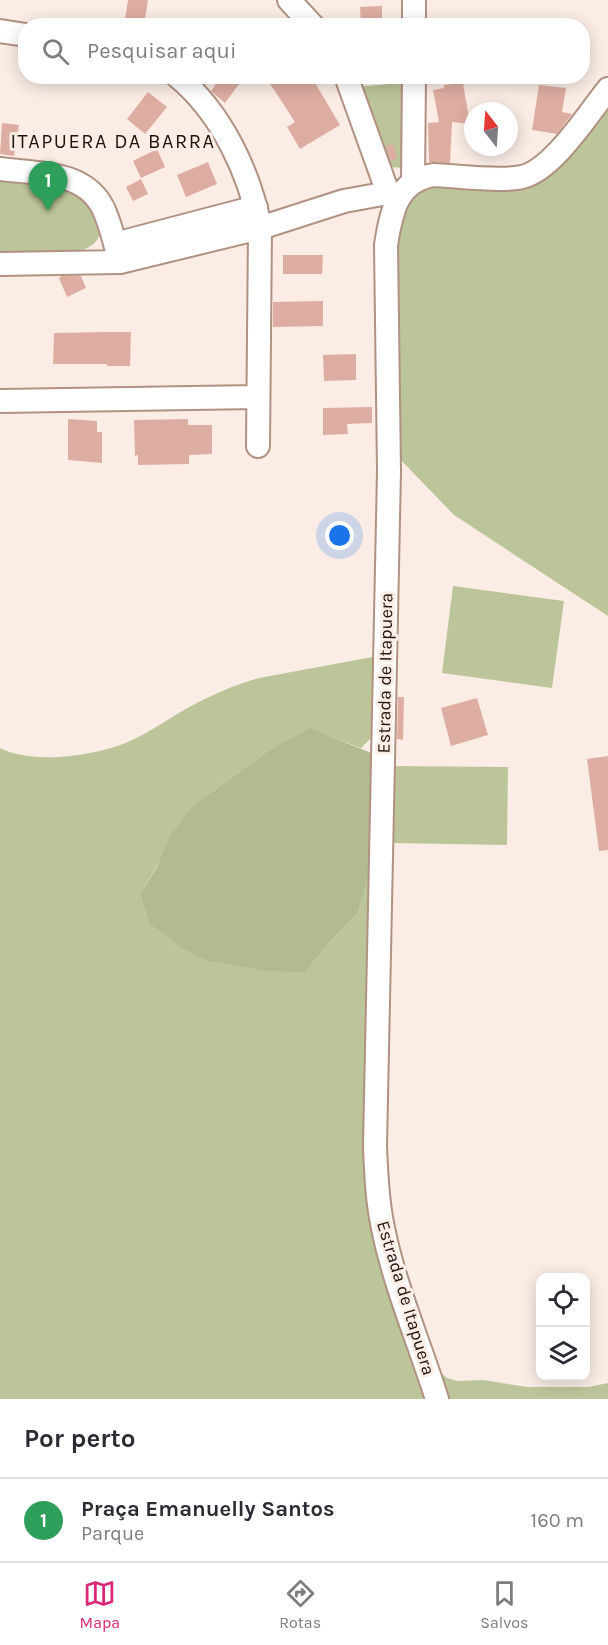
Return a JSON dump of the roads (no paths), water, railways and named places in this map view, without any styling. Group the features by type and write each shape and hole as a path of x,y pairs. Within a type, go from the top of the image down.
{"street":[{"path":"289,0 305,18"},
{"path":"414,0 414,18"},
{"path":"0,31 18,34"},
{"path":"185,84 207,106 240,161 258,218 258,446"},
{"path":"350,84 400,190"},
{"name":"Estrada de Itapuera","path":"413,84 400,190 388,235 385,261 389,471 375,1146 377,1189 385,1236 437,1399"},
{"path":"0,264 117,253 258,218 400,190 434,175 511,178 536,172 551,160 608,89"},
{"path":"0,169 69,178 80,183 103,207 117,253"},
{"path":"0,401 258,397"}],"place":[{"name":"Praça Emanuelly Santos","path":"48,211"}],"district":[{"name":"ITAPUERA DA BARRA","path":"113,141"}]}
